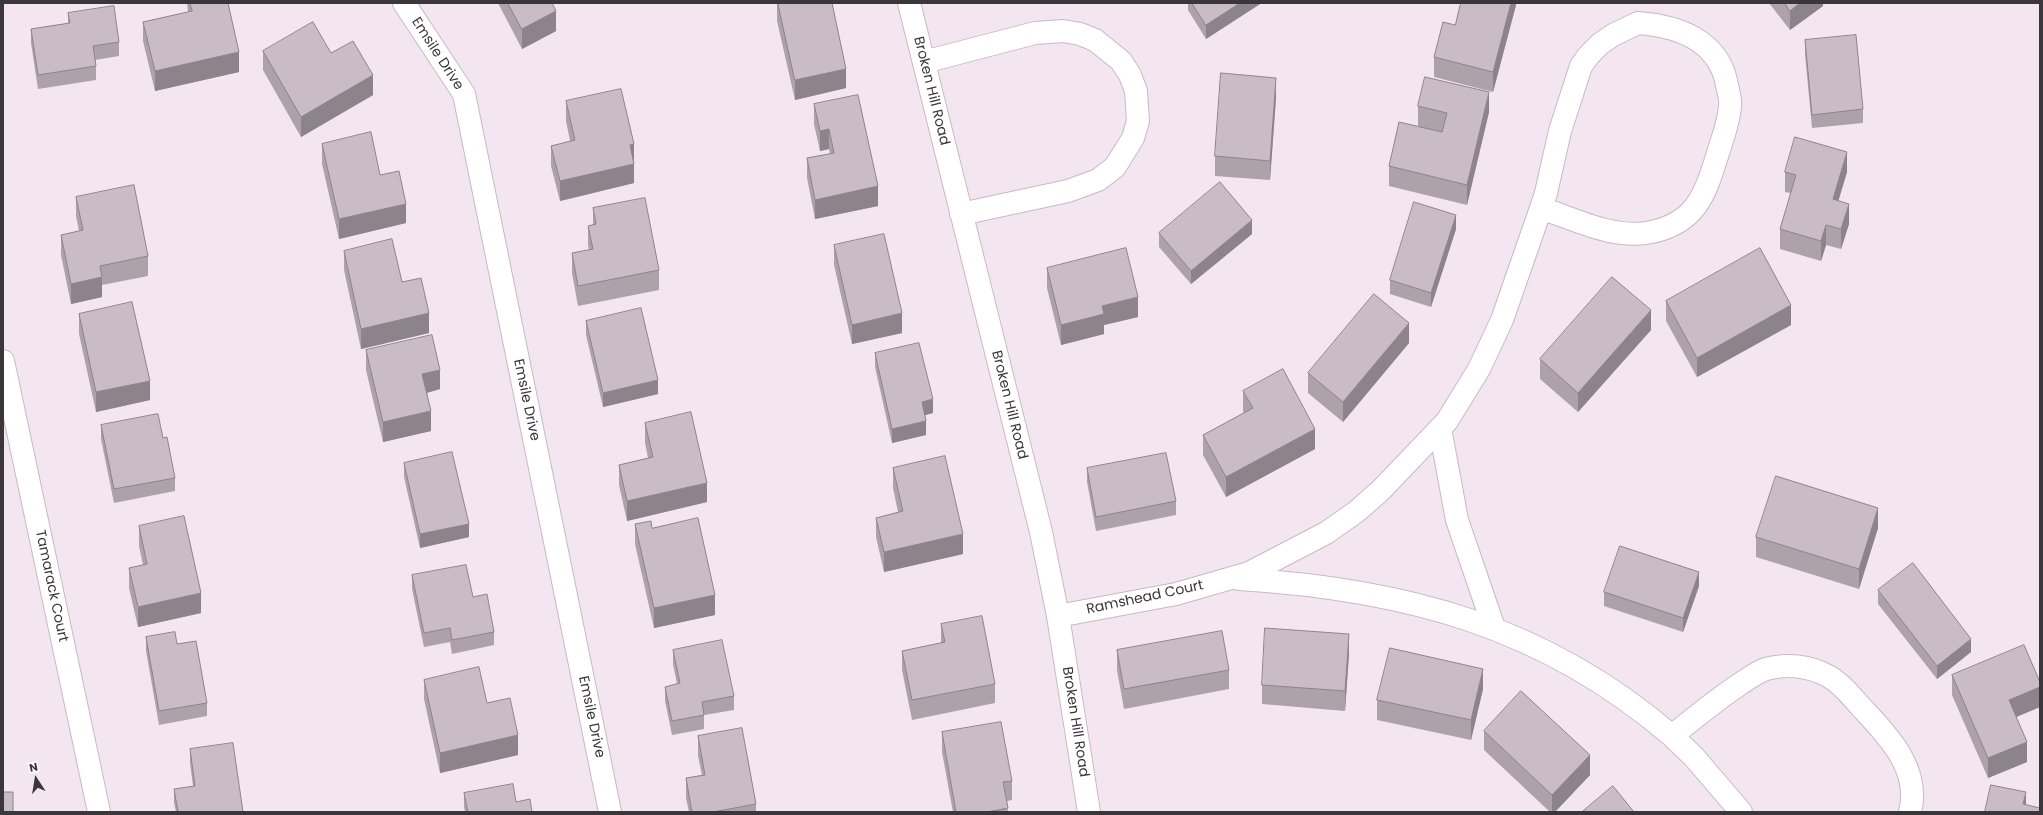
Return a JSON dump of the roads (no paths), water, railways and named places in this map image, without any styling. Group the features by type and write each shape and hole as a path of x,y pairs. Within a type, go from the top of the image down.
{"street":[{"name":"Emsile Drive","path":"404,3 464,94 610,812"},
{"name":"Broken Hill Road","path":"908,3 1041,532 1058,616 1089,812"},
{"name":"Ramshead Court","path":"1058,616 1176,594 1249,573 1326,532 1356,512 1381,490 1447,421 1479,369 1502,320 1546,193 1560,131 1581,66 1589,54 1613,35 1638,23 1652,24 1684,31 1704,44 1725,71 1731,104 1728,120 1706,191 1695,207 1682,219 1666,228 1647,233 1626,234 1541,208"},
{"path":"924,62 1035,33 1063,31 1080,34 1095,40 1121,61 1130,75 1136,91 1138,121 1133,138 1114,167 1098,180 1068,191 961,214"},
{"name":"Tamarack Court","path":"3,361 99,812"},
{"path":"1440,428 1457,520 1494,628"},
{"path":"1231,578 1290,582 1388,596 1436,609 1494,628 1559,657 1606,685 1650,717 1694,757 1741,812"},
{"path":"1672,736 1716,700 1752,676 1766,669 1794,665 1812,669 1828,676 1840,685 1880,727 1901,754 1910,774 1910,812"}]}
